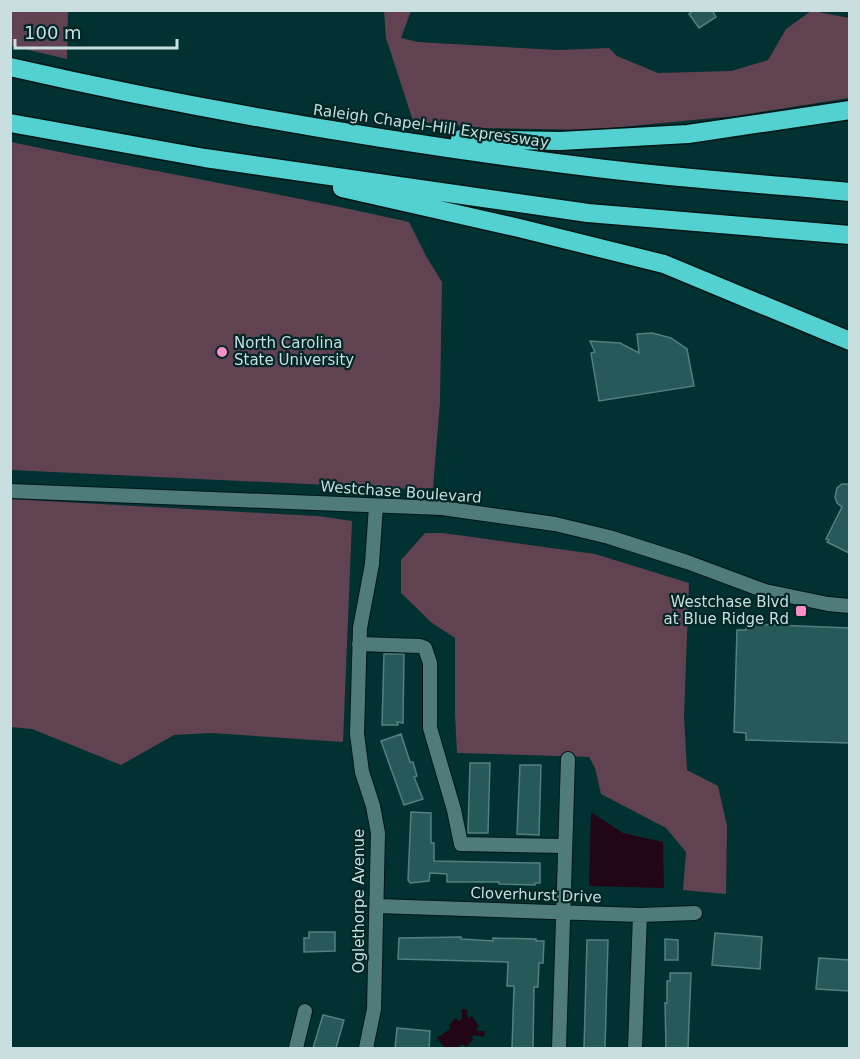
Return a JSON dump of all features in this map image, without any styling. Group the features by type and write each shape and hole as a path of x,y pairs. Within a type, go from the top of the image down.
{"highway":[{"name":"Raleigh Chapel–Hill Expressway","path":"10,67 112,90 372,137 606,169 849,192"},
{"path":"372,137 560,141 688,134 849,110"},
{"path":"10,123 205,158 588,213 849,235"},
{"path":"205,158 519,228 664,264 849,341"}],"street":[{"name":"Westchase Boulevard","path":"10,491 442,508 555,524 609,537 687,562 765,591 849,606"},
{"name":"Oglethorpe Avenue","path":"366,1048 374,1009 378,833 373,806 358,755 357,734 360,628 372,564 376,506"},
{"path":"359,644 425,648 430,663 430,728 454,810 461,844 565,846"},
{"path":"559,1048 568,759"},
{"name":"Cloverhurst Drive","path":"377,906 640,915 695,913"},
{"path":"636,1048 640,915"},
{"path":"296,1048 305,1011"}],"shaded area":[{"path":"11,10 68,11 67,59 11,46"},
{"path":"384,11 411,11 401,38 418,42 558,50 609,48 617,56 658,73 731,71 768,60 786,29 814,11 849,18 849,98 735,116 590,130 484,128 413,121 386,38"},
{"name":"North Carolina State University","path":"11,142 409,222 442,282 440,402 433,488 411,489 11,470"},
{"path":"10,499 318,516 352,521 343,742 212,733 174,735 121,765 32,729 11,727"},
{"path":"425,533 443,533 595,554 689,583 684,716 687,770 718,786 727,826 726,894 683,890 686,852 666,828 601,794 595,768 589,757 457,753 455,638 432,623 401,593 401,560"},
{"path":"591,812 623,833 663,842 664,888 589,886"},
{"path":"462,1009 467,1010 468,1018 472,1016 479,1026 476,1028 478,1031 485,1031 484,1037 474,1035 473,1040 466,1047 463,1044 457,1048 445,1048 437,1038 451,1028 449,1025 456,1018 459,1021 462,1019"}],"building":[{"path":"694,10 712,10 716,17 699,28 689,14"},
{"path":"652,333 671,338 687,349 694,386 599,401 591,353 595,352 590,341 620,343 639,353 637,334"},
{"path":"842,484 849,484 849,553 827,542 829,540 826,539 842,507 837,503 835,497 837,488"},
{"path":"746,624 849,628 849,743 746,740 746,733 734,732 737,630 746,630"},
{"path":"384,654 404,654 403,723 397,722 398,725 382,725"},
{"path":"401,734 410,762 413,762 417,776 414,777 423,799 404,805 381,741"},
{"path":"470,763 490,763 488,833 468,833"},
{"path":"520,765 541,765 539,835 517,834"},
{"path":"411,812 431,813 431,843 434,843 434,861 540,863 540,883 535,883 535,885 447,882 447,874 430,873 429,881 410,883 408,880"},
{"path":"309,932 335,932 335,951 304,952 304,938 309,938"},
{"path":"715,933 762,937 760,969 712,965"},
{"path":"461,937 461,939 493,941 493,938 544,941 543,963 539,963 538,987 534,987 533,1048 512,1048 514,986 507,986 508,962 398,959 399,938"},
{"path":"665,939 678,940 678,960 665,960"},
{"path":"587,940 608,940 605,1048 584,1048"},
{"path":"819,958 849,960 849,991 816,989"},
{"path":"670,973 691,973 688,1048 666,1048 665,1003 667,1003 667,981 670,981"},
{"path":"323,1015 344,1020 336,1048 313,1048"},
{"path":"397,1028 430,1031 429,1048 395,1048"}],"place":[{"name":"North Carolina State University","path":"222,352"},
{"name":"Westchase Blvd at Blue Ridge Rd","path":"801,611"}]}
